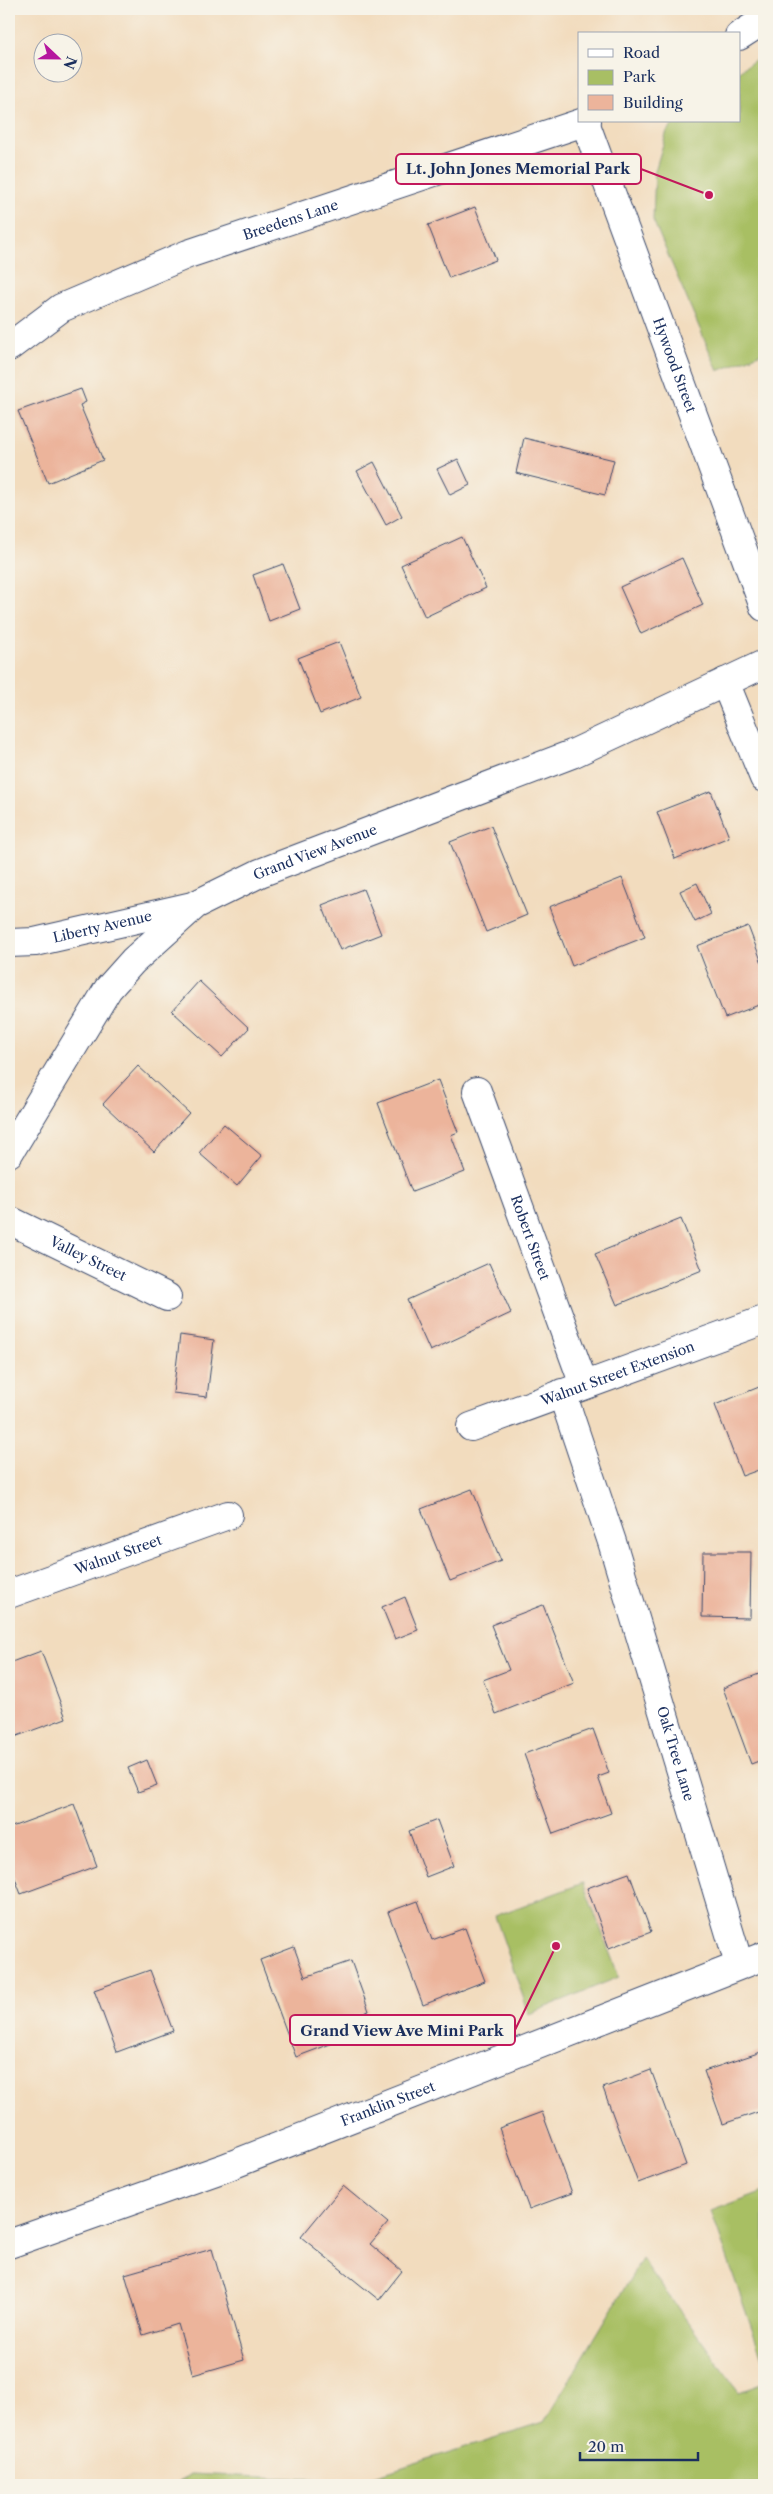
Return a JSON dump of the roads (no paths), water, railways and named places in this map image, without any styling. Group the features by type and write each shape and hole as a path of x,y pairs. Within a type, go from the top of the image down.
{"street":[{"path":"740,35 764,20"},
{"name":"Breedens Lane","path":"9,346 61,308 188,254 586,122"},
{"name":"Hywood Street","path":"586,122 764,607"},
{"path":"764,664 725,682 764,778"},
{"name":"Grand View Avenue","path":"9,1153 108,988 134,961 195,905 260,873 572,754 725,682"},
{"name":"Liberty Avenue","path":"9,943 35,942 195,905"},
{"name":"Robert Street","path":"477,1091 573,1390 582,1456"},
{"name":"Valley Street","path":"9,1220 167,1297"},
{"name":"Walnut Street Extension","path":"471,1427 764,1320"},
{"name":"Oak Tree Lane","path":"582,1456 752,1960"},
{"name":"Walnut Street","path":"9,1594 228,1515"},
{"name":"Franklin Street","path":"9,2244 224,2168 752,1960"}],"place":[{"name":"Lt. John Jones Memorial Park","path":"709,195"},
{"name":"Grand View Ave Mini Park","path":"556,1946"}]}
